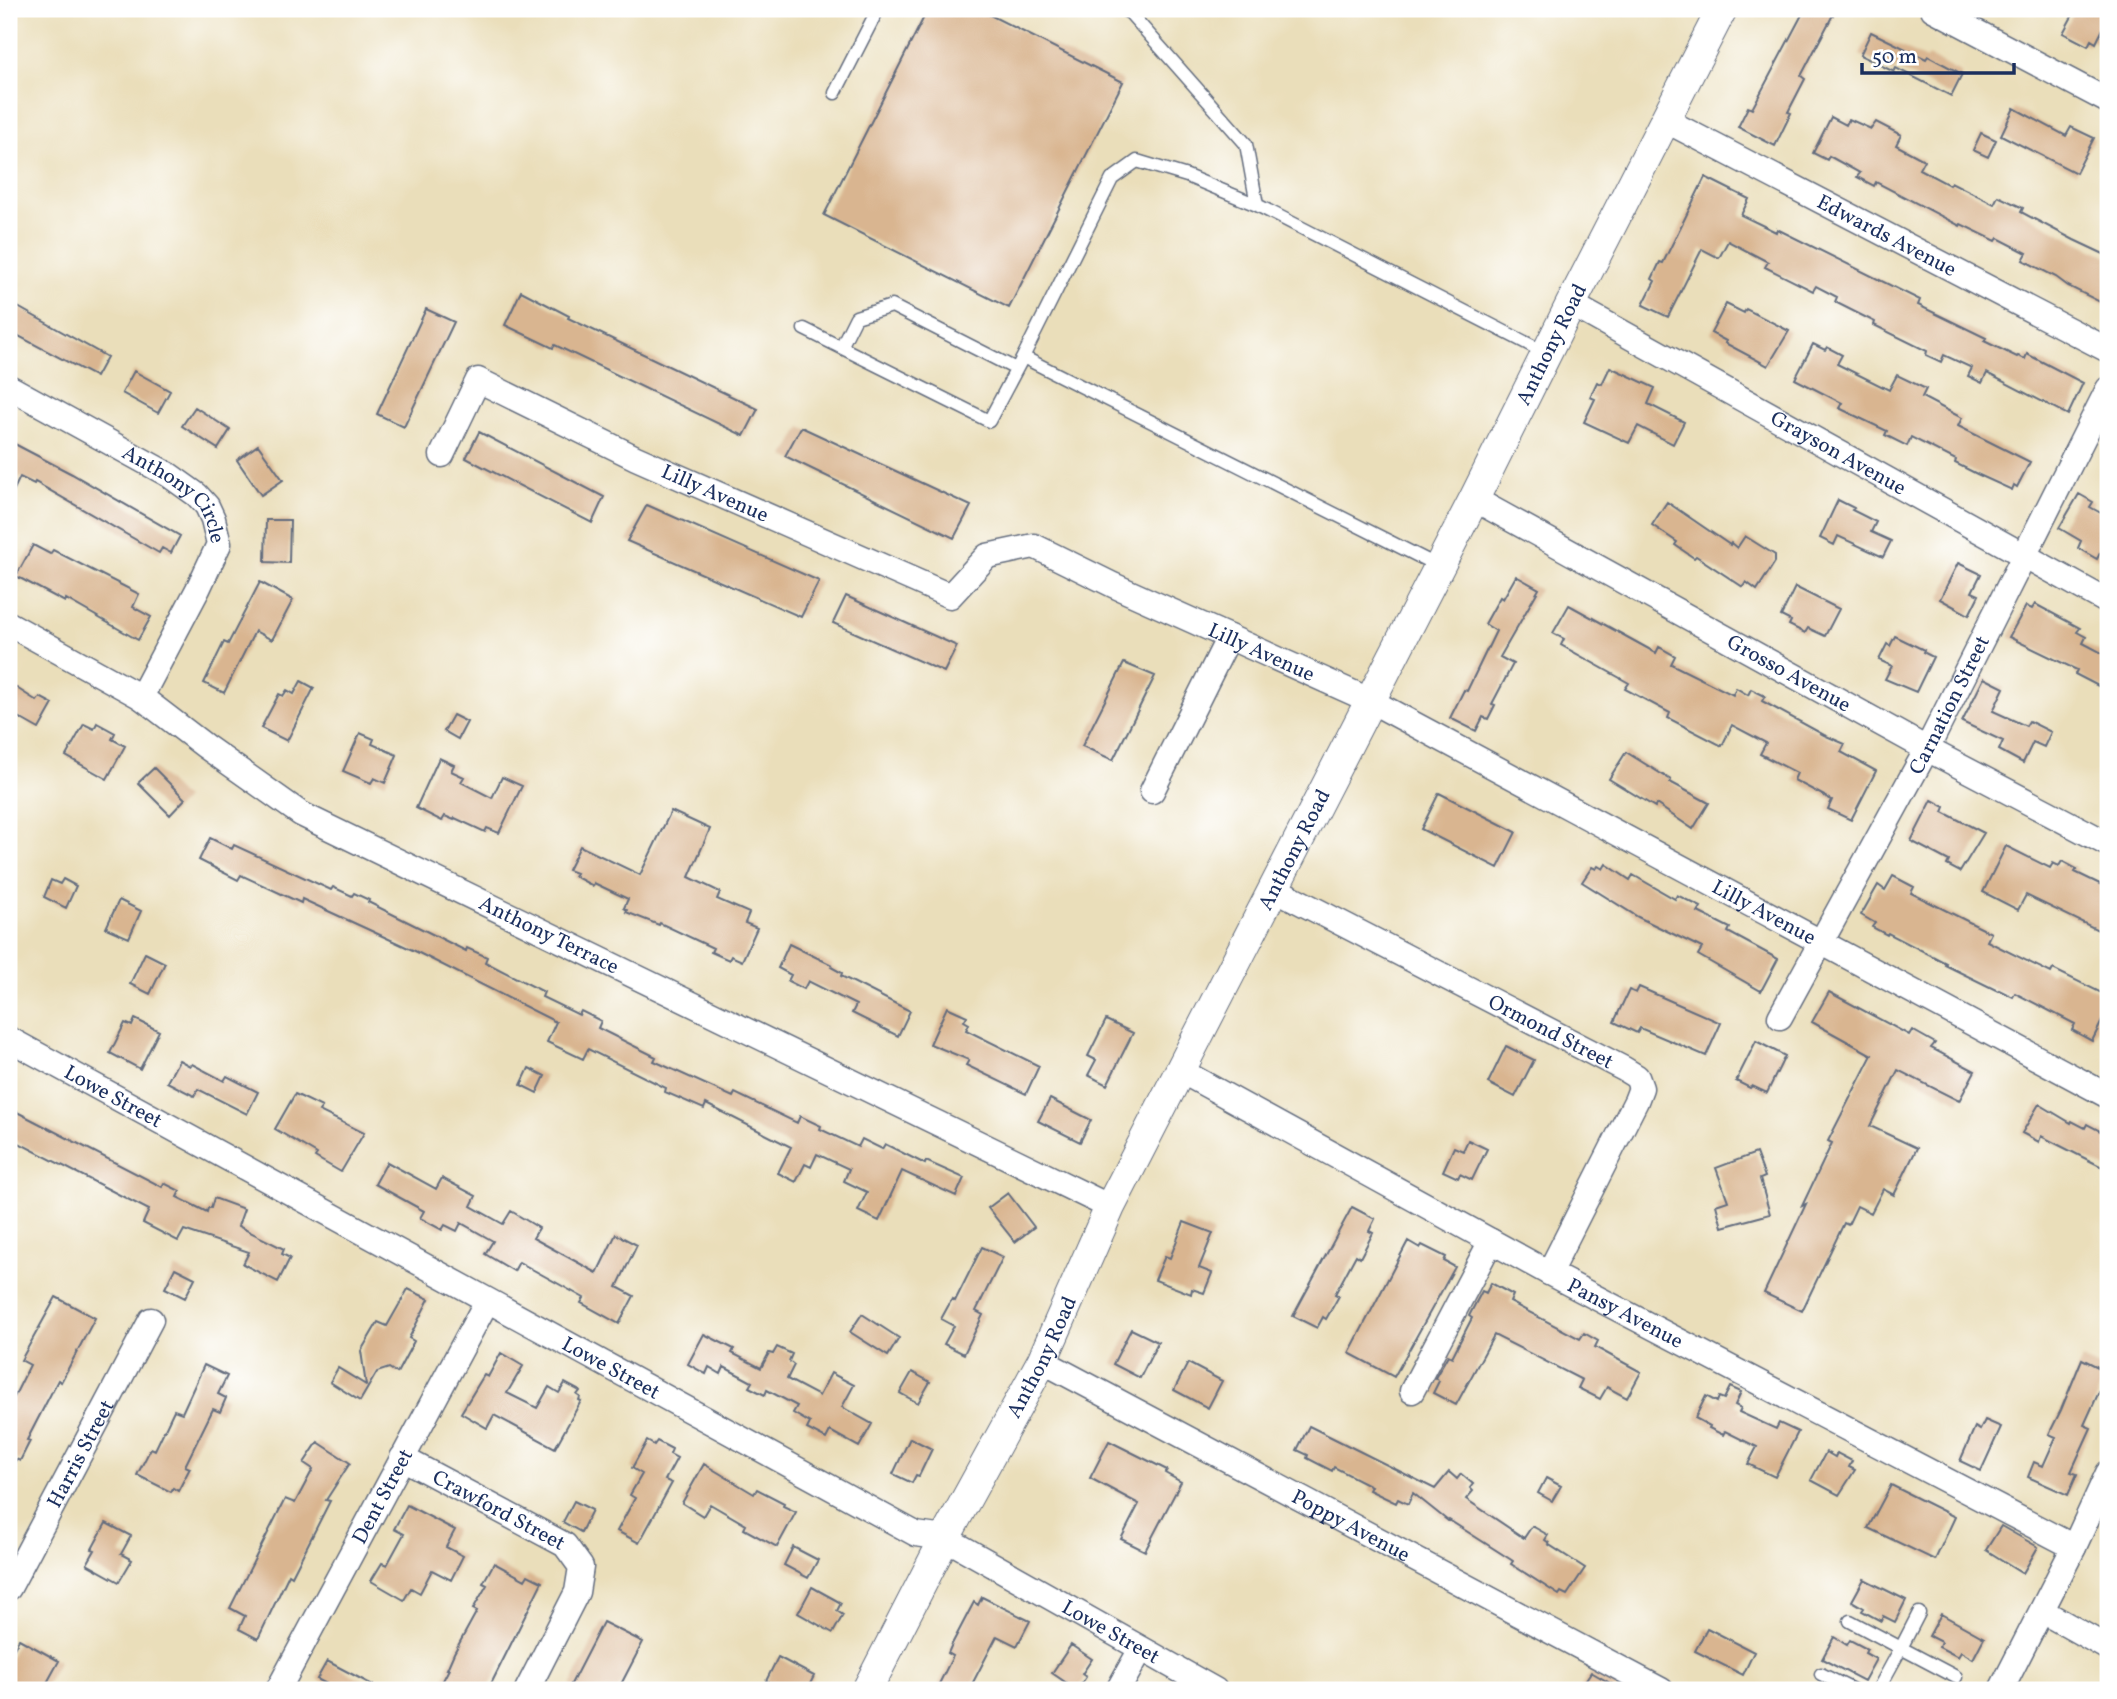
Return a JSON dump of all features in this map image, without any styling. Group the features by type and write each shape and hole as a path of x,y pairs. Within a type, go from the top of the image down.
{"street":[{"name":"Anthony Road","path":"867,1690 945,1538 1042,1361 1110,1207 1722,9"},
{"path":"1933,9 2108,101"},
{"name":"Edwards Avenue","path":"1665,120 2108,350"},
{"name":"Grayson Avenue","path":"1570,303 2108,602"},
{"name":"Lilly Avenue","path":"442,456 478,380 636,458 950,596 988,556 1034,546 1113,585 1369,700 2108,1096"},
{"name":"Anthony Circle","path":"9,387 169,475 197,495 214,519 219,544 141,696"},
{"name":"Carnation Street","path":"1780,1017 1927,749 2108,389"},
{"name":"Grosso Avenue","path":"1474,499 1927,749 2108,844"},
{"name":"Anthony Terrace","path":"9,624 141,696 205,746 301,814 1110,1207"},
{"path":"1152,791 1228,637"},
{"name":"Ormond Street","path":"1273,888 1637,1077 1641,1088 1636,1101 1549,1273"},
{"name":"Lowe Street","path":"9,1039 916,1534 945,1538 1215,1690"},
{"name":"Pansy Avenue","path":"1181,1071 1549,1273 2074,1547"},
{"path":"1412,1391 1491,1241"},
{"name":"Dent Street","path":"278,1690 487,1301"},
{"name":"Harris Street","path":"9,1588 151,1320"},
{"name":"Poppy Avenue","path":"1042,1361 1661,1690"},
{"name":"Crawford Street","path":"402,1458 565,1545 581,1567 577,1592 527,1690"},
{"path":"2001,1690 2074,1547 2108,1473"},
{"path":"2042,1611 2108,1648"},
{"path":"1118,1690 1142,1649"}],"lane":[{"path":"835,93 878,9"},
{"path":"1122,9 1130,13 1246,144 1257,205"},
{"path":"804,329 989,421 1112,179 1137,160 1187,176 1257,205 1546,353"},
{"path":"841,347 856,317 892,306 1020,363 1438,566"},
{"path":"1878,1690 1919,1613"},
{"path":"1850,1620 1956,1677"},
{"path":"1821,1674 1853,1690"}],"building":[{"path":"928,9 978,9 1123,82 1009,308 824,215"},
{"path":"1805,9 1836,9 1801,76 1805,79 1775,146 1738,127 1748,107 1752,109"},
{"path":"2076,9 2108,9 2108,19 2096,43 2091,40 2088,46 2063,33"},
{"path":"1871,32 1962,74 1951,96 1896,68 1894,72 1860,55"},
{"path":"2014,108 2066,136 2071,127 2094,138 2076,173 2001,135"},
{"path":"1831,117 1846,125 1849,119 1871,129 1876,122 1901,135 1896,145 1924,160 1919,169 1994,204 1998,196 2023,208 2021,212 2108,256 2108,306 2023,260 2027,253 1998,238 1996,241 1961,224 1960,226 1876,182 1874,186 1857,177 1860,173 1829,156 1827,160 1813,153"},
{"path":"1981,133 1996,140 1988,157 1973,150"},
{"path":"1705,177 1749,199 1741,215 1776,232 1777,229 1920,300 1918,305 1986,338 1984,341 2017,357 2025,359 2027,354 2083,383 2068,415 1987,373 1982,383 1968,376 1972,368 1944,355 1941,362 1926,355 1927,351 1835,302 1837,297 1816,286 1813,291 1765,267 1768,262 1728,241 1719,258 1702,249 1668,317 1643,305 1655,281 1652,279 1660,262 1663,263"},
{"path":"521,291 569,316 568,318 758,409 744,436 555,345 553,348 505,325"},
{"path":"9,302 107,357 96,377 9,331"},
{"path":"1726,304 1744,313 1746,309 1789,331 1768,366 1711,333"},
{"path":"426,309 454,322 404,427 377,414"},
{"path":"1813,344 1825,350 1827,347 1842,355 1837,364 1889,390 1897,375 1926,389 1922,397 1962,418 1958,426 2030,462 2017,487 2014,485 2012,490 1977,474 1911,437 1907,446 1885,435 1887,431 1839,408 1842,403 1795,379"},
{"path":"1610,367 1655,388 1648,404 1684,422 1673,444 1638,426 1629,443 1584,422 1595,399 1590,397 1597,382 1602,384"},
{"path":"134,371 170,391 158,413 122,393"},
{"path":"195,407 230,430 218,449 182,426"},
{"path":"801,427 971,506 954,538 785,456"},
{"path":"479,432 604,497 592,523 466,458"},
{"path":"9,441 180,536 171,553 162,548 159,553 35,482 34,484 20,477 9,500"},
{"path":"258,445 283,480 261,495 237,460"},
{"path":"2079,494 2093,502 2090,507 2108,517 2108,558 2100,553 2097,559 2078,548 2081,541 2059,528"},
{"path":"1838,500 1876,522 1871,532 1891,541 1883,557 1838,536 1834,545 1820,538"},
{"path":"1667,502 1730,545 1731,543 1737,548 1745,536 1775,555 1775,562 1757,590 1746,582 1743,587 1696,556 1694,558 1652,525"},
{"path":"647,505 819,581 801,617 627,541"},
{"path":"266,520 290,520 289,563 265,562"},
{"path":"33,545 50,554 53,550 139,594 133,607 151,617 138,640 66,599 65,602 16,576"},
{"path":"1958,563 1981,574 1972,592 1979,595 1969,615 1940,599"},
{"path":"1516,576 1539,589 1500,657 1513,664 1492,704 1495,705 1488,719 1483,717 1476,731 1450,718 1464,690 1467,691 1496,631 1485,624"},
{"path":"260,582 293,600 272,640 255,631 224,693 204,683 224,642 228,644"},
{"path":"1795,587 1839,609 1825,636 1808,628 1805,633 1789,625 1791,621 1781,616"},
{"path":"846,596 957,646 944,672 833,623"},
{"path":"2035,604 2080,628 2077,632 2086,637 2083,643 2108,656 2108,691 2075,674 2077,670 2009,637 2026,606 2032,609"},
{"path":"1569,605 1656,653 1659,647 1675,656 1671,664 1733,695 1736,688 1748,695 1751,689 1765,696 1762,701 1845,744 1841,752 1876,771 1851,820 1828,809 1832,800 1794,780 1797,773 1760,754 1766,743 1732,725 1722,746 1668,718 1670,713 1625,689 1629,683 1561,645 1564,639 1553,633"},
{"path":"1895,636 1933,657 1916,692 1885,679 1892,666 1879,660 1887,644 1890,646"},
{"path":"1124,663 1155,676 1113,760 1082,746"},
{"path":"1984,678 2004,688 1993,711 2026,726 2029,721 2051,732 2044,747 2033,742 2023,763 1999,750 2003,741 1962,722"},
{"path":"301,681 314,688 287,741 261,728 279,694 283,696 287,690 294,694"},
{"path":"15,687 37,701 40,697 53,704 39,729 9,712 9,698"},
{"path":"453,715 467,722 458,739 444,731"},
{"path":"97,723 115,733 112,739 125,746 107,779 66,756 84,724 94,729"},
{"path":"360,733 374,739 372,744 397,755 385,783 374,778 371,783 343,771"},
{"path":"1626,752 1671,780 1670,782 1709,803 1693,829 1656,804 1655,807 1609,779"},
{"path":"439,758 454,765 451,771 464,777 461,782 492,798 502,777 522,786 499,833 487,828 485,832 455,818 454,820 445,816 442,821 416,808"},
{"path":"154,768 185,799 170,815 138,783"},
{"path":"1439,793 1516,832 1498,868 1421,829"},
{"path":"1932,800 1945,807 1943,812 1984,833 1960,872 1947,865 1949,861 1911,841"},
{"path":"671,811 710,829 689,877 720,892 717,899 749,913 745,923 757,928 742,961 731,956 729,960 711,952 713,948 660,923 659,925 626,912 624,908 628,899 594,883 593,886 568,870 580,846 640,875"},
{"path":"210,838 232,849 234,845 331,890 333,887 352,896 354,893 466,951 467,948 487,957 485,962 544,992 542,997 579,1015 581,1011 601,1021 598,1028 656,1057 654,1061 733,1097 735,1093 797,1123 800,1116 858,1147 862,1139 882,1149 885,1144 925,1164 926,1161 964,1178 956,1196 902,1171 879,1221 858,1211 867,1192 844,1181 849,1169 817,1154 811,1167 805,1164 796,1182 778,1173 791,1147 706,1104 704,1109 665,1092 666,1088 588,1049 583,1059 547,1042 556,1022 417,952 302,899 301,903 241,875 238,880 199,860"},
{"path":"2006,846 2050,868 2053,863 2059,866 2062,861 2077,869 2075,872 2108,888 2108,915 2100,931 2026,895 2018,910 1983,892"},
{"path":"1606,864 1630,880 1633,875 1675,899 1677,895 1701,907 1698,912 1730,928 1728,932 1778,959 1761,991 1698,955 1702,948 1638,917 1582,882 1592,867 1603,869"},
{"path":"1893,876 1914,887 1911,893 1991,933 1987,941 2051,973 2053,969 2108,996 2108,1009 2092,1041 2072,1030 2075,1024 2015,993 2013,997 1998,991 1872,927 1875,923 1861,915 1878,885 1885,890"},
{"path":"63,879 76,886 66,908 44,897 51,880 60,884"},
{"path":"119,900 141,911 129,938 106,928"},
{"path":"789,944 832,965 831,967 842,973 841,976 910,1011 898,1036 852,1013 856,1005 808,981 804,989 788,981 791,975 778,968"},
{"path":"145,953 165,963 150,994 130,984"},
{"path":"1639,987 1721,1023 1706,1056 1640,1028 1637,1033 1614,1022 1629,990 1636,993"},
{"path":"1829,992 1909,1035 1912,1030 1935,1043 1931,1048 1975,1071 1959,1101 1898,1070 1870,1126 1917,1148 1894,1195 1883,1189 1871,1213 1857,1206 1848,1225 1844,1223 1802,1311 1764,1293 1832,1143 1828,1141 1872,1055 1812,1022"},
{"path":"947,1007 967,1016 964,1021 969,1024 966,1030 1039,1066 1026,1094 966,1065 969,1060 930,1044"},
{"path":"135,1019 159,1031 140,1069 110,1053 125,1023 132,1026"},
{"path":"1106,1020 1133,1033 1107,1085 1088,1075 1096,1060 1088,1056"},
{"path":"1756,1041 1785,1056 1767,1093 1736,1081"},
{"path":"1506,1046 1534,1060 1515,1097 1488,1083"},
{"path":"179,1060 224,1081 227,1076 258,1092 247,1114 198,1089 194,1096 167,1082"},
{"path":"529,1068 545,1076 537,1093 521,1085"},
{"path":"295,1094 322,1107 319,1111 364,1133 341,1172 275,1129"},
{"path":"1050,1099 1091,1120 1080,1142 1038,1121"},
{"path":"2039,1104 2071,1123 2072,1121 2085,1128 2087,1124 2108,1135 2108,1170 2041,1136 2039,1142 2022,1133"},
{"path":"15,1111 162,1187 164,1183 180,1191 177,1197 207,1212 214,1198 244,1209 238,1226 284,1249 282,1254 290,1258 278,1282 243,1264 249,1252 184,1230 178,1241 143,1223 149,1210 9,1138 9,1121"},
{"path":"1468,1140 1487,1149 1472,1180 1460,1174 1458,1178 1443,1171 1454,1147 1463,1151"},
{"path":"1756,1153 1765,1177 1760,1179 1770,1214 1722,1227 1716,1205 1728,1201 1716,1168"},
{"path":"387,1162 436,1189 442,1178 476,1196 471,1206 503,1224 511,1211 539,1228 533,1238 597,1273 616,1234 637,1245 617,1287 634,1296 619,1324 581,1303 584,1298 519,1262 514,1271 485,1254 493,1241 461,1223 457,1231 445,1225 442,1230 420,1218 424,1211 375,1184"},
{"path":"1008,1193 1034,1227 1015,1242 988,1208"},
{"path":"1352,1207 1375,1219 1369,1231 1373,1233 1360,1258 1356,1255 1335,1294 1339,1296 1326,1319 1323,1317 1317,1328 1293,1316"},
{"path":"1184,1222 1213,1233 1199,1268 1212,1273 1204,1293 1192,1289 1191,1294 1155,1280 1165,1256 1170,1258"},
{"path":"1408,1241 1446,1257 1444,1261 1455,1267 1394,1377 1349,1353"},
{"path":"982,1247 1003,1257 976,1311 983,1315 964,1354 944,1344 954,1326 941,1319 952,1299 955,1301"},
{"path":"175,1268 195,1278 185,1298 165,1288"},
{"path":"1491,1283 1513,1295 1510,1302 1580,1339 1584,1333 1598,1341 1595,1347 1641,1372 1627,1398 1607,1387 1600,1399 1578,1388 1582,1380 1494,1335 1456,1405 1433,1393 1439,1381 1435,1378 1448,1355 1452,1357 1482,1291 1486,1293"},
{"path":"408,1289 429,1299 409,1338 414,1341 397,1373 389,1368 377,1372 360,1401 330,1382 338,1368 366,1385 361,1351 378,1322 387,1326"},
{"path":"56,1297 95,1318 61,1382 58,1380 27,1440 30,1441 20,1461 16,1459 9,1473 9,1407 30,1365 21,1360"},
{"path":"862,1314 899,1338 888,1356 850,1332"},
{"path":"1131,1329 1158,1342 1140,1378 1113,1364"},
{"path":"704,1334 734,1349 732,1353 761,1368 769,1353 773,1354 777,1347 792,1354 789,1361 794,1365 787,1379 819,1396 831,1373 854,1385 842,1407 872,1424 859,1447 830,1431 826,1439 807,1429 810,1423 793,1413 797,1406 767,1390 765,1395 749,1387 752,1382 724,1367 721,1374 709,1367 706,1374 688,1364"},
{"path":"501,1353 523,1366 507,1393 537,1408 549,1387 559,1393 565,1383 580,1391 577,1395 581,1401 555,1448 494,1415 487,1428 461,1413 484,1375 488,1377"},
{"path":"2082,1359 2108,1372 2084,1425 2091,1428 2071,1472 2077,1474 2068,1495 2028,1477 2034,1462 2043,1466 2056,1437 2049,1434"},
{"path":"1188,1363 1222,1381 1208,1408 1174,1390"},
{"path":"204,1365 227,1376 218,1394 226,1398 220,1412 213,1409 185,1466 190,1468 178,1491 173,1488 171,1492 137,1475 151,1448 155,1450 174,1410 182,1413"},
{"path":"912,1372 930,1382 918,1403 900,1393"},
{"path":"1730,1387 1741,1392 1735,1405 1741,1408 1739,1412 1776,1429 1779,1423 1798,1432 1775,1477 1748,1464 1757,1447 1725,1431 1723,1435 1695,1418 1706,1396 1717,1402 1719,1397 1724,1399"},
{"path":"1985,1420 2001,1427 1981,1471 1960,1461 1975,1427 1980,1430"},
{"path":"1309,1426 1435,1489 1449,1472 1457,1479 1461,1474 1473,1484 1470,1488 1473,1491 1466,1499 1524,1538 1532,1526 1548,1535 1545,1540 1548,1544 1585,1568 1567,1595 1561,1592 1559,1595 1511,1564 1513,1561 1448,1521 1413,1493 1408,1504 1398,1499 1396,1503 1369,1490 1371,1486 1334,1467 1332,1471 1307,1458 1308,1455 1297,1450"},
{"path":"910,1438 932,1449 919,1476 916,1475 912,1483 893,1474"},
{"path":"647,1441 654,1445 657,1441 672,1449 670,1454 677,1458 665,1480 672,1483 639,1543 617,1531 635,1498 630,1495 642,1474 632,1468"},
{"path":"1109,1441 1167,1470 1165,1473 1181,1482 1145,1551 1121,1539 1139,1504 1090,1478"},
{"path":"318,1442 350,1463 326,1500 330,1501 292,1576 289,1574 258,1639 239,1629 245,1616 230,1608 285,1499 295,1503 313,1469 304,1463"},
{"path":"1826,1452 1835,1457 1837,1453 1852,1461 1849,1467 1855,1470 1839,1495 1811,1480"},
{"path":"704,1464 754,1494 757,1489 796,1512 777,1547 744,1529 746,1525 710,1504 703,1516 682,1503"},
{"path":"1546,1478 1561,1486 1552,1501 1538,1493"},
{"path":"1891,1485 1955,1517 1935,1560 1868,1528"},
{"path":"574,1501 592,1510 581,1532 563,1522"},
{"path":"407,1505 455,1530 446,1547 463,1556 451,1580 432,1570 420,1593 411,1588 404,1600 371,1581 382,1563 387,1565 404,1534 394,1529"},
{"path":"106,1523 131,1536 121,1554 132,1560 119,1582 87,1564"},
{"path":"2001,1526 2038,1547 2023,1573 1986,1550"},
{"path":"793,1547 818,1560 808,1578 784,1565"},
{"path":"494,1563 525,1580 528,1575 542,1582 488,1690 438,1690 477,1611 473,1609 487,1585 483,1583"},
{"path":"1864,1579 1906,1600 1895,1622 1883,1616 1881,1621 1862,1611 1864,1608 1852,1601"},
{"path":"812,1587 841,1603 837,1611 843,1615 833,1633 798,1613"},
{"path":"982,1597 1030,1621 1017,1646 997,1636 969,1690 936,1690 953,1656 948,1653 952,1644 974,1602 978,1605"},
{"path":"1941,1614 1984,1638 1973,1659 1961,1652 1958,1657 1939,1647 1941,1642 1929,1636"},
{"path":"603,1622 643,1642 618,1690 579,1690 570,1686"},
{"path":"1707,1628 1754,1652 1743,1675 1695,1651"},
{"path":"1834,1637 1847,1645 1850,1640 1867,1649 1865,1653 1876,1659 1864,1681 1822,1659"},
{"path":"19,1639 59,1661 43,1690 9,1690 9,1658"},
{"path":"1071,1645 1092,1659 1082,1674 1086,1677 1077,1690 1052,1673"},
{"path":"778,1657 814,1676 807,1690 784,1690 766,1681"},
{"path":"327,1661 382,1690 338,1690 317,1679"},
{"path":"1591,1672 1622,1690 1579,1690"}]}
